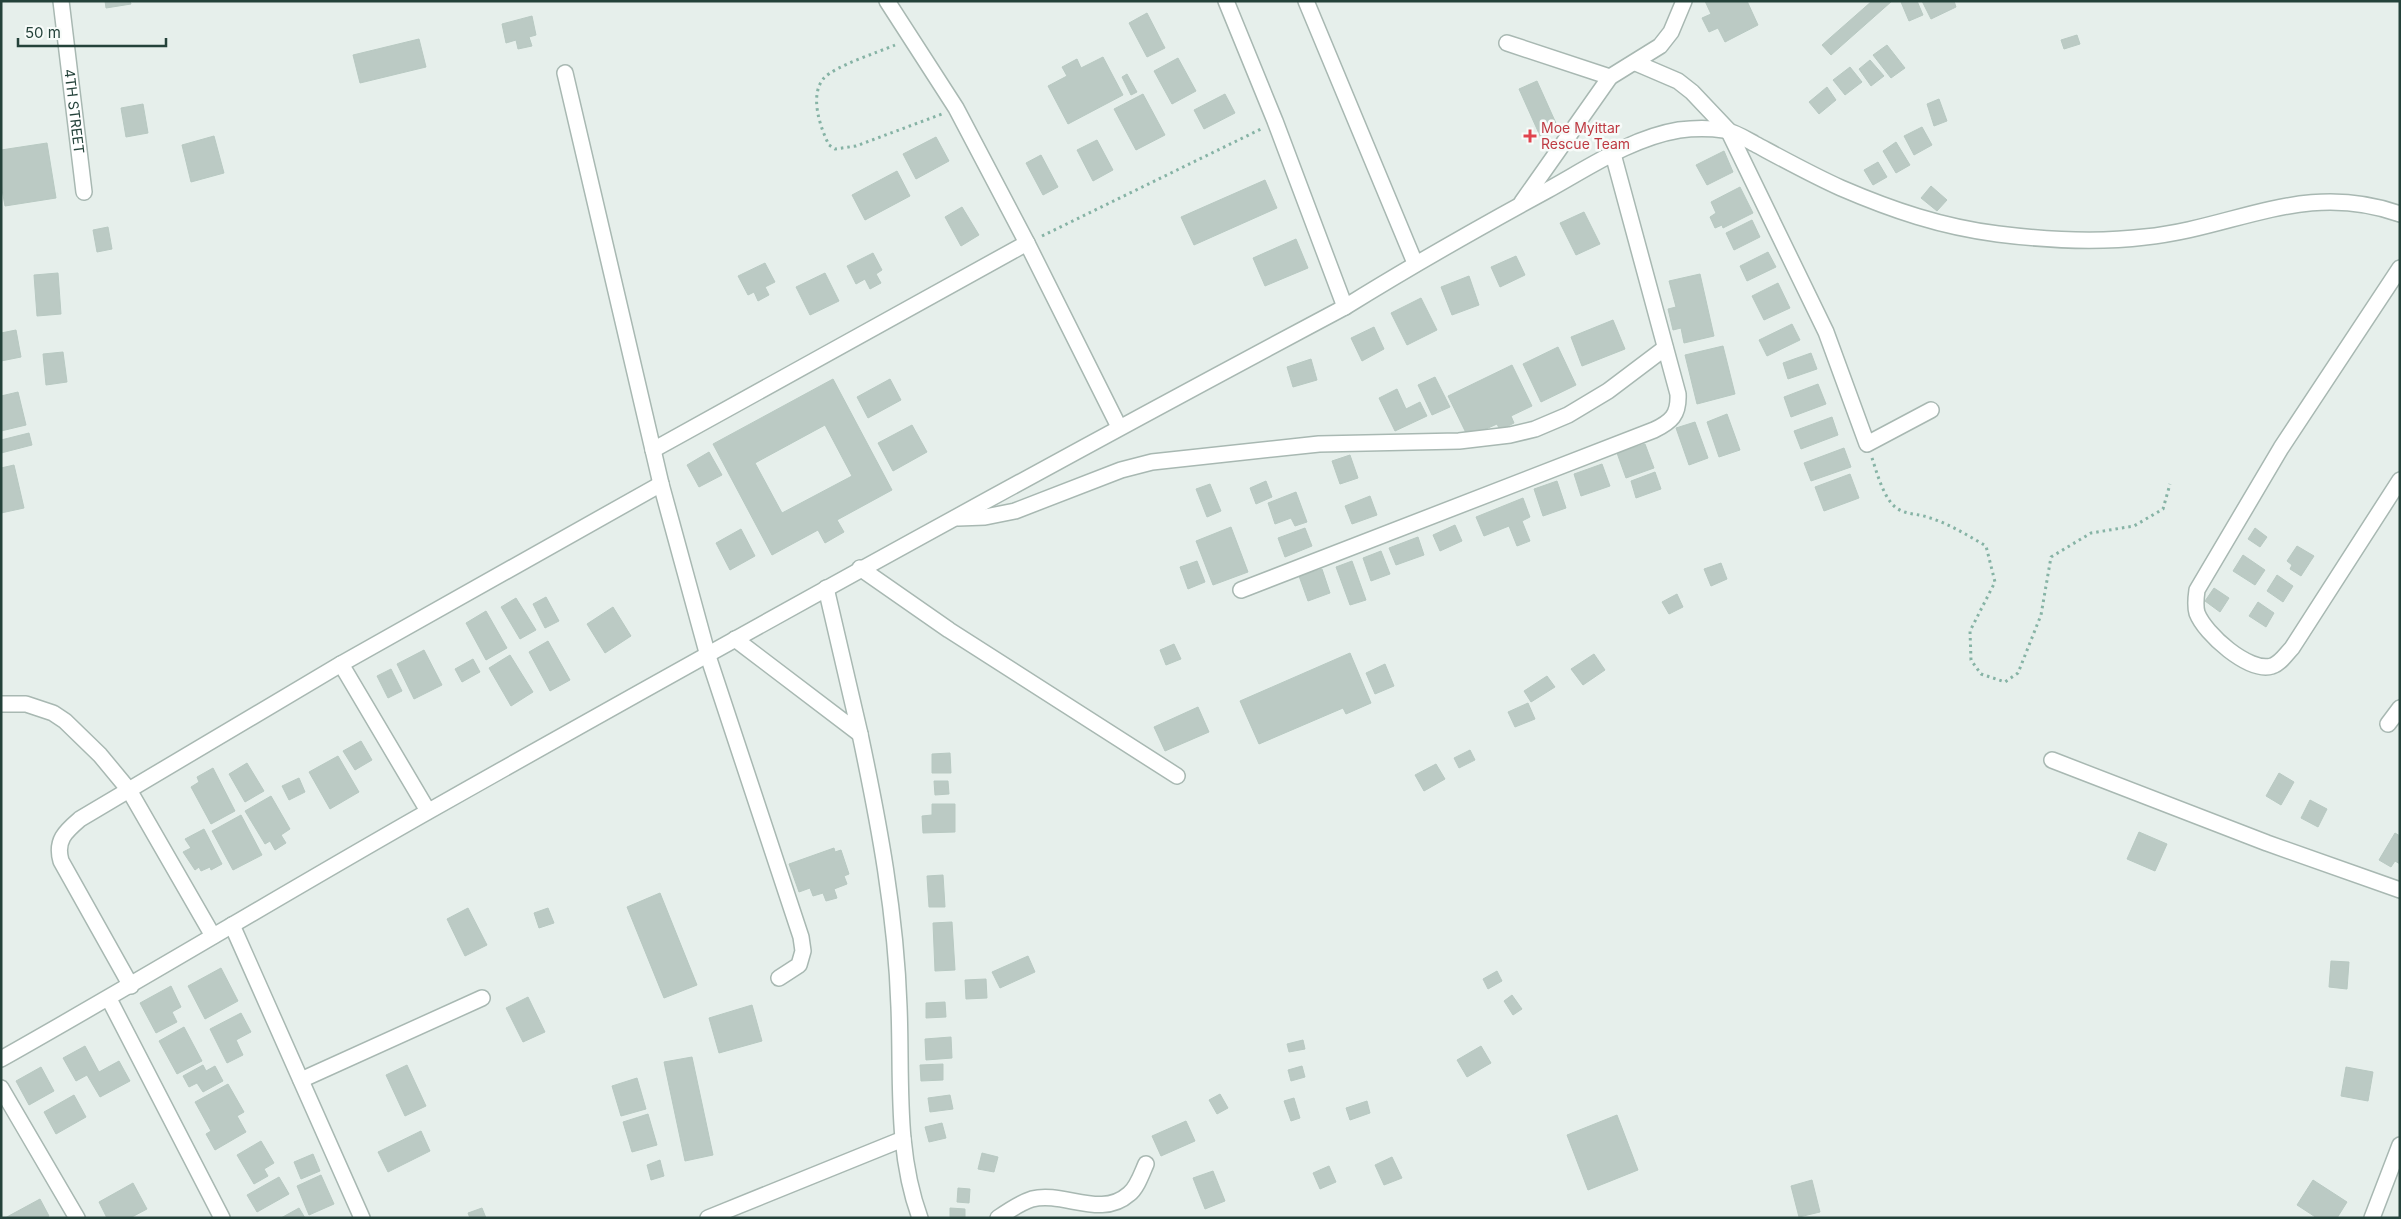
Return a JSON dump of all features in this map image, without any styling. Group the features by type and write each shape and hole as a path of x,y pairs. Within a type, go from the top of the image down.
{"street":[{"name":"4TH STREET","path":"61,1 84,192"},
{"path":"887,1 956,108 1028,243 1119,427"},
{"path":"1226,1 1275,121 1345,307"},
{"path":"1306,1 1415,264"},
{"path":"1520,205 1610,77 1636,63 1660,46 1671,32 1684,1"},
{"path":"1507,43 1610,77"},
{"path":"1636,63 1678,81 1692,92 1728,130 1826,332 1867,444 1931,410"},
{"path":"566,73 661,484 708,656 801,937 803,951 799,965 779,978"},
{"path":"1,1059 109,999 428,811 708,656 860,568 1345,307 1415,264 1613,154 1658,134 1704,128 1728,130 1837,186 1875,202 1950,227 2000,234 2069,240 2146,237 2290,204 2316,202 2352,202 2381,207 2400,214"},
{"path":"1241,590 1667,424 1677,410 1678,394 1613,154"},
{"path":"654,450 1028,243"},
{"path":"2400,268 2281,448 2197,590 2197,613 2212,636 2255,666 2272,666 2280,662 2292,648 2400,480"},
{"path":"954,518 984,517 1015,511 1121,470 1152,462 1319,444 1459,442 1510,435 1535,429 1568,415 1608,391 1665,348"},
{"path":"131,986 62,860 59,846 66,832 80,819 341,664 661,484"},
{"path":"860,568 949,630 1176,776"},
{"path":"826,588 882,839 893,922 899,1008 899,1085 903,1139 912,1190 920,1218"},
{"path":"735,639 860,734"},
{"path":"341,664 428,811"},
{"path":"1,704 26,704 39,707 65,721 100,755 129,790 213,936"},
{"path":"2388,724 2400,708"},
{"path":"2052,760 2267,843 2400,890"},
{"path":"232,925 363,1217"},
{"path":"301,1080 482,998"},
{"path":"109,999 222,1218"},
{"path":"1,1088 76,1218"},
{"path":"708,1218 903,1139"},
{"path":"2372,1218 2400,1145"},
{"path":"998,1218 1032,1200 1045,1198 1085,1204 1108,1204 1131,1194 1146,1164"}],"path":[{"path":"910,38 843,67 824,78 818,92 817,108 829,144 836,149 843,149 866,143 935,118 956,108"},
{"path":"1028,243 1226,148 1275,121"},
{"path":"1867,444 1882,485 1892,504 1905,514 1926,516 1986,546 1995,582 1970,631 1971,660 1981,674 2006,682 2018,674 2041,615 2052,557 2091,533 2134,526 2156,513 2163,508 2170,484"}],"building":[{"path":"105,1 130,1 131,4 106,8"},
{"path":"1705,1 1747,1 1758,25 1725,42 1718,28 1709,32 1702,18 1711,14"},
{"path":"1872,1 1892,1 1831,55 1822,45"},
{"path":"1917,1 1923,15 1909,21 1901,2"},
{"path":"1922,1 1954,1 1956,7 1931,19"},
{"path":"1147,13 1165,48 1147,57 1129,23"},
{"path":"532,16 536,35 529,37 532,46 518,49 516,40 506,43 502,24"},
{"path":"2077,35 2080,44 2064,49 2061,40"},
{"path":"419,39 426,67 360,83 353,55"},
{"path":"1887,45 1905,68 1891,78 1873,55"},
{"path":"1103,57 1123,95 1068,124 1048,86 1067,76 1062,67 1077,59 1081,68"},
{"path":"1178,58 1196,91 1172,104 1154,71"},
{"path":"1870,60 1884,76 1871,86 1859,69"},
{"path":"1850,67 1862,82 1845,95 1833,80"},
{"path":"1127,74 1137,92 1131,95 1122,77"},
{"path":"1537,81 1559,130 1541,138 1519,89"},
{"path":"1827,87 1836,100 1819,114 1809,102"},
{"path":"1143,94 1165,135 1136,150 1114,109"},
{"path":"1225,94 1235,113 1204,129 1194,110"},
{"path":"1939,99 1947,121 1934,126 1927,104"},
{"path":"143,104 148,133 126,137 121,108"},
{"path":"1922,127 1932,145 1914,155 1904,136"},
{"path":"214,136 224,173 191,182 182,145"},
{"path":"936,137 949,161 916,179 903,154"},
{"path":"1097,140 1113,170 1093,181 1077,150"},
{"path":"1896,142 1910,165 1896,173 1883,151"},
{"path":"47,143 56,198 5,206 1,184 1,150"},
{"path":"1724,151 1733,172 1707,185 1696,165"},
{"path":"1041,155 1058,187 1043,195 1026,163"},
{"path":"1878,162 1887,177 1873,185 1864,170"},
{"path":"897,171 910,196 865,220 852,195"},
{"path":"1265,180 1277,208 1194,245 1181,217"},
{"path":"1931,186 1947,200 1937,211 1921,198"},
{"path":"1740,187 1753,213 1723,228 1722,225 1715,228 1710,217 1716,213 1711,202"},
{"path":"962,207 979,235 961,246 945,217"},
{"path":"1584,212 1600,244 1576,255 1560,223"},
{"path":"1752,220 1760,237 1734,250 1726,233"},
{"path":"108,227 112,249 97,252 93,230"},
{"path":"1296,239 1308,268 1265,286 1253,258"},
{"path":"1768,252 1776,267 1747,281 1740,266"},
{"path":"873,253 882,270 876,274 881,283 870,289 865,279 856,284 847,266"},
{"path":"1516,256 1525,275 1500,287 1491,267"},
{"path":"765,263 775,282 765,287 769,295 758,301 754,292 748,295 738,276"},
{"path":"58,273 61,314 37,316 34,275"},
{"path":"825,273 839,301 810,315 796,287"},
{"path":"1700,274 1714,336 1684,343 1681,328 1673,330 1668,309 1676,307 1669,281"},
{"path":"1469,276 1479,305 1452,315 1441,287"},
{"path":"1778,283 1790,308 1764,320 1752,296"},
{"path":"1421,298 1437,330 1407,345 1391,313"},
{"path":"1613,320 1625,349 1582,366 1571,337"},
{"path":"1792,324 1800,340 1767,356 1759,340"},
{"path":"1374,327 1384,349 1362,361 1351,338"},
{"path":"16,330 21,357 1,361 1,333"},
{"path":"1723,346 1735,394 1697,404 1685,355"},
{"path":"1558,347 1576,385 1541,402 1523,364"},
{"path":"63,352 67,382 46,385 43,354"},
{"path":"1811,353 1817,369 1788,379 1783,363"},
{"path":"1311,359 1317,380 1293,387 1287,367"},
{"path":"1512,365 1532,406 1511,416 1514,423 1500,430 1497,424 1468,437 1448,396"},
{"path":"1435,377 1450,407 1432,415 1418,385"},
{"path":"833,379 892,490 837,520 844,532 825,543 818,530 772,555 713,444","holes":["825,425 852,476 782,513 755,463"]},
{"path":"890,379 901,400 868,418 857,397"},
{"path":"1818,384 1826,404 1791,417 1784,397"},
{"path":"1397,389 1406,409 1420,402 1427,416 1395,431 1379,398"},
{"path":"18,392 26,425 1,431 1,396"},
{"path":"1727,414 1740,450 1719,457 1707,422"},
{"path":"1832,417 1838,435 1801,449 1794,431"},
{"path":"1695,422 1708,458 1689,465 1676,428"},
{"path":"912,425 927,452 893,471 878,443"},
{"path":"29,433 32,445 1,453 1,440"},
{"path":"1645,444 1654,468 1626,478 1617,453"},
{"path":"1844,448 1851,467 1811,481 1804,463"},
{"path":"709,452 722,475 699,487 687,465"},
{"path":"1350,455 1358,478 1340,484 1332,461"},
{"path":"1602,464 1610,486 1581,496 1574,474"},
{"path":"14,465 24,508 1,513 1,468"},
{"path":"1655,472 1661,489 1636,498 1631,481"},
{"path":"1850,474 1859,498 1824,511 1815,487"},
{"path":"1266,481 1272,497 1256,504 1250,488"},
{"path":"1557,481 1566,508 1543,516 1534,489"},
{"path":"1210,484 1221,511 1207,517 1196,489"},
{"path":"1296,492 1307,522 1295,526 1291,518 1275,524 1268,503"},
{"path":"1370,496 1377,515 1352,524 1345,506"},
{"path":"1523,498 1530,517 1522,521 1530,541 1517,546 1509,526 1484,536 1476,517"},
{"path":"1455,525 1462,541 1440,551 1433,535"},
{"path":"1231,527 1248,572 1213,585 1196,541"},
{"path":"1305,528 1312,546 1285,557 1278,538"},
{"path":"2255,528 2267,537 2260,547 2248,539"},
{"path":"741,529 755,556 730,570 716,543"},
{"path":"1418,537 1424,555 1396,565 1389,548"},
{"path":"2297,546 2314,556 2301,576 2290,569 2292,565 2287,561"},
{"path":"1381,551 1390,574 1371,581 1363,558"},
{"path":"2243,555 2265,570 2255,585 2233,571"},
{"path":"1197,561 1205,582 1188,589 1180,567"},
{"path":"1352,561 1366,600 1350,605 1336,567"},
{"path":"1721,563 1727,579 1711,586 1704,569"},
{"path":"1322,569 1330,593 1308,601 1299,576"},
{"path":"2277,575 2293,586 2283,602 2267,591"},
{"path":"2214,588 2229,598 2220,612 2205,601"},
{"path":"1677,594 1683,607 1669,614 1662,602"},
{"path":"546,597 559,621 545,628 533,604"},
{"path":"516,598 536,630 520,639 501,607"},
{"path":"2258,602 2274,613 2266,627 2249,616"},
{"path":"613,607 631,636 605,653 587,624"},
{"path":"486,611 507,648 486,660 466,623"},
{"path":"548,641 570,680 550,691 529,652"},
{"path":"1174,644 1181,659 1166,665 1160,650"},
{"path":"424,650 442,685 414,699 397,664"},
{"path":"1350,653 1371,703 1346,714 1343,708 1259,744 1240,701"},
{"path":"1594,654 1605,670 1583,685 1571,669"},
{"path":"510,655 533,692 511,706 489,668"},
{"path":"473,659 480,672 462,682 455,669"},
{"path":"1385,664 1394,686 1375,694 1366,673"},
{"path":"391,669 402,691 388,698 377,676"},
{"path":"1547,676 1555,687 1531,702 1524,691"},
{"path":"1528,703 1535,719 1515,727 1508,712"},
{"path":"1198,707 1209,732 1165,751 1154,727"},
{"path":"361,741 372,760 355,770 343,751"},
{"path":"1470,750 1475,760 1459,768 1454,758"},
{"path":"950,753 951,773 932,773 932,754"},
{"path":"338,756 359,792 330,809 309,772"},
{"path":"247,763 264,791 245,802 229,774"},
{"path":"1436,764 1445,779 1424,791 1415,775"},
{"path":"213,768 235,811 211,824 191,787 199,782 197,777"},
{"path":"2279,773 2294,782 2281,805 2266,796"},
{"path":"299,778 305,792 289,800 282,786"},
{"path":"934,781 948,781 949,794 935,795"},
{"path":"271,796 290,829 281,835 286,843 275,850 270,841 265,844 245,811"},
{"path":"2310,800 2327,809 2318,827 2301,818"},
{"path":"932,804 955,804 955,832 923,833 922,816 932,815"},
{"path":"241,815 262,855 233,870 212,831"},
{"path":"204,829 222,864 211,870 210,867 201,871 199,867 195,870 183,852 191,848 185,839"},
{"path":"2139,832 2167,844 2155,871 2127,859"},
{"path":"2395,833 2400,836 2400,864 2395,861 2391,867 2379,860"},
{"path":"834,848 835,852 841,850 849,874 844,876 847,884 834,889 837,898 826,901 823,893 813,896 810,888 799,892 789,864"},
{"path":"943,875 945,907 929,907 927,876"},
{"path":"660,893 697,985 664,998 627,907"},
{"path":"468,908 487,945 465,956 447,919"},
{"path":"548,908 554,923 539,928 534,913"},
{"path":"952,922 955,970 935,971 933,923"},
{"path":"1028,956 1035,972 1000,988 992,972"},
{"path":"2331,961 2349,962 2347,989 2329,987"},
{"path":"221,968 238,1001 205,1019 188,986"},
{"path":"1497,971 1502,981 1488,989 1483,979"},
{"path":"986,979 987,998 966,999 965,980"},
{"path":"171,986 181,1007 172,1012 177,1022 156,1033 140,1003"},
{"path":"1512,995 1522,1009 1513,1015 1504,1001"},
{"path":"528,997 545,1032 523,1042 506,1008"},
{"path":"945,1002 946,1017 926,1018 926,1003"},
{"path":"752,1005 762,1041 719,1053 709,1018"},
{"path":"241,1013 251,1032 236,1040 243,1055 227,1063 210,1029"},
{"path":"184,1027 202,1061 177,1074 159,1041"},
{"path":"951,1037 952,1058 926,1060 925,1039"},
{"path":"1303,1040 1305,1049 1289,1052 1287,1044"},
{"path":"85,1046 99,1072 119,1061 130,1081 100,1097 87,1075 76,1081 63,1058"},
{"path":"1481,1046 1491,1063 1467,1077 1457,1060"},
{"path":"692,1057 713,1155 685,1161 664,1062"},
{"path":"943,1064 943,1080 921,1081 920,1065"},
{"path":"203,1065 206,1071 215,1066 223,1081 203,1092 197,1083 189,1087 183,1076"},
{"path":"407,1065 426,1106 405,1116 386,1075"},
{"path":"1302,1066 1305,1077 1291,1081 1288,1070"},
{"path":"41,1067 54,1091 29,1105 16,1081"},
{"path":"2346,1067 2373,1072 2368,1101 2341,1096"},
{"path":"637,1078 646,1109 621,1116 612,1086"},
{"path":"228,1084 244,1112 237,1116 246,1132 215,1150 206,1134 211,1131 195,1102"},
{"path":"1220,1094 1228,1108 1217,1114 1209,1100"},
{"path":"74,1095 86,1117 56,1134 44,1112"},
{"path":"950,1095 953,1109 930,1112 928,1098"},
{"path":"1294,1098 1300,1118 1291,1121 1284,1101"},
{"path":"1367,1101 1370,1113 1350,1120 1346,1108"},
{"path":"648,1114 657,1145 632,1152 623,1122"},
{"path":"1617,1115 1638,1170 1588,1190 1567,1135"},
{"path":"1186,1121 1195,1141 1161,1156 1152,1136"},
{"path":"942,1123 946,1138 929,1142 925,1127"},
{"path":"421,1131 430,1151 388,1172 378,1152"},
{"path":"261,1141 274,1163 264,1169 268,1176 254,1184 237,1155"},
{"path":"982,1153 998,1157 994,1172 978,1169"},
{"path":"313,1154 320,1171 301,1179 294,1162"},
{"path":"1392,1157 1402,1178 1384,1185 1375,1165"},
{"path":"660,1160 664,1176 651,1180 647,1165"},
{"path":"1329,1166 1336,1182 1320,1189 1313,1173"},
{"path":"1213,1171 1225,1201 1205,1209 1193,1178"},
{"path":"321,1175 334,1204 309,1215 297,1186"},
{"path":"279,1177 289,1194 257,1212 247,1195"},
{"path":"1812,1180 1820,1212 1799,1217 1791,1186"},
{"path":"2313,1180 2347,1202 2337,1218 2317,1218 2297,1205"},
{"path":"133,1183 147,1209 130,1218 107,1218 99,1202"},
{"path":"958,1188 970,1189 969,1203 957,1202"},
{"path":"40,1199 49,1216 46,1218 5,1218"},
{"path":"299,1208 305,1218 281,1218"},
{"path":"482,1208 486,1218 470,1218 468,1213"},
{"path":"950,1208 965,1209 965,1218 950,1218"}],"place":[{"name":"Moe Myittar Rescue Team","path":"1530,136"}]}
